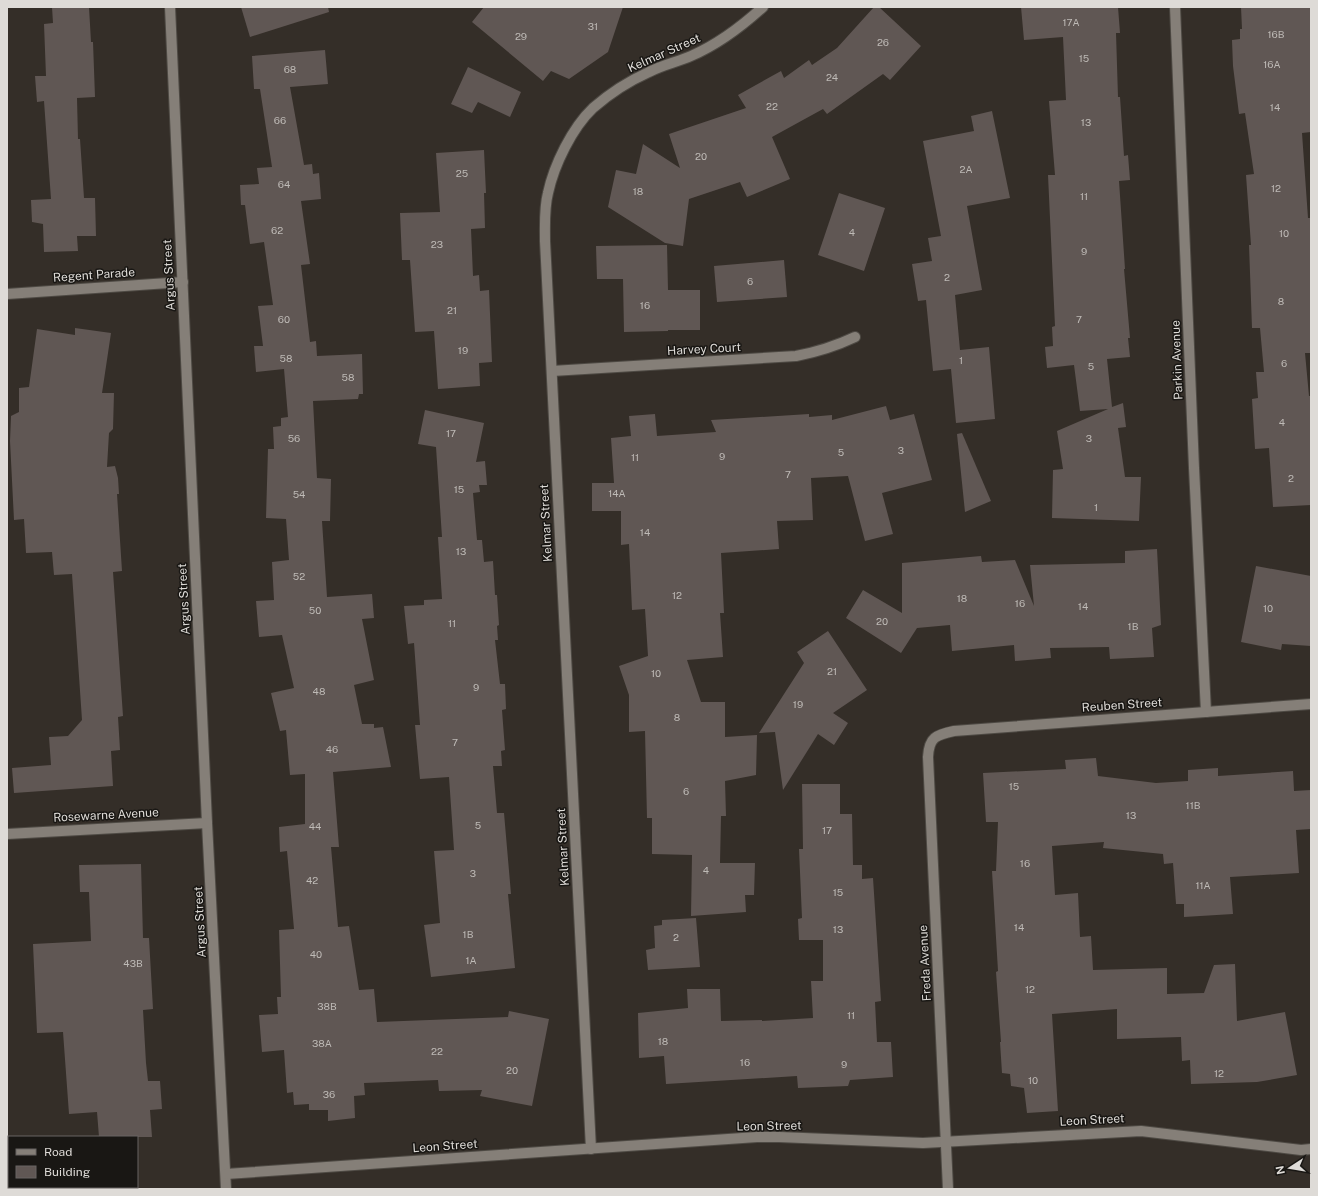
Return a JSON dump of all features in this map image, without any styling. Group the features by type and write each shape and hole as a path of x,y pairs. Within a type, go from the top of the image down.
{"street":[{"name":"Argus Street","path":"170,7 207,823 226,1189"},
{"name":"Kelmar Street","path":"591,1149 552,371 544,241 548,193 559,160 572,134 592,109 618,90 649,71 692,56 720,42 746,23 764,7"},
{"name":"Parkin Avenue","path":"1176,7 1206,712"},
{"name":"Regent Parade","path":"7,294 183,282"},
{"name":"Harvey Court","path":"552,371 796,356 815,353 836,346 855,337"},
{"name":"Reuben Street","path":"935,738 941,734 954,731 1311,704"},
{"name":"Freda Avenue","path":"935,738 931,741 928,756 948,1189"},
{"name":"Rosewarne Avenue","path":"7,834 207,823"},
{"name":"Leon Street","path":"226,1174 757,1137 919,1143 1141,1131 1301,1150 1311,1149"}],"building":[{"path":"52,7 89,7 91,42 93,42 95,97 77,98 78,139 80,139 84,198 95,198 96,236 77,236 78,251 44,252 43,224 32,222 31,200 51,199 44,101 37,102 35,76 46,76 44,24 53,23"},
{"path":"241,7 328,7 329,12 250,37"},
{"path":"484,7 623,7 608,52 569,79 551,71 543,81 472,22"},
{"path":"874,7 879,7 921,46 890,80 883,74 827,114 823,109 772,137 790,179 747,197 740,182 689,199 683,246 665,243 608,207 616,170 636,174 643,144 680,168 669,134 746,108 738,95 781,71 784,78 809,60 812,65 837,48"},
{"path":"1021,7 1118,7 1120,33 1116,33 1118,97 1120,97 1124,156 1128,155 1130,180 1119,181 1130,357 1107,359 1112,407 1123,403 1126,427 1118,428 1125,477 1141,477 1139,521 1052,518 1053,470 1063,469 1057,431 1108,409 1080,411 1074,365 1047,368 1045,347 1053,346 1052,327 1055,326 1048,175 1055,175 1049,101 1066,100 1063,37 1024,40"},
{"path":"1241,7 1311,7 1311,132 1302,133 1308,218 1311,218 1311,353 1305,353 1309,396 1311,396 1311,505 1273,507 1269,448 1255,449 1252,399 1258,398 1256,372 1264,372 1260,328 1252,328 1249,245 1251,245 1246,175 1254,174 1245,113 1239,114 1233,66 1232,40 1240,39 1240,29 1242,29"},
{"path":"325,50 328,84 290,87 304,165 312,164 313,174 319,173 321,199 301,201 310,264 301,265 310,342 316,341 317,356 362,354 363,394 359,394 358,399 313,401 317,478 331,479 330,521 322,521 327,597 372,594 374,618 362,619 374,680 354,685 362,724 374,724 374,728 383,727 391,767 333,772 339,847 331,847 338,927 349,926 359,990 374,989 377,1022 508,1017 509,1011 549,1019 532,1106 480,1096 482,1090 439,1091 438,1080 364,1083 365,1095 354,1096 355,1118 328,1121 328,1110 309,1110 309,1104 294,1105 293,1092 287,1093 284,1050 262,1052 259,1015 278,1014 277,997 281,997 279,930 294,929 287,851 280,852 279,827 305,824 305,774 290,775 286,730 280,731 271,693 294,688 282,635 259,637 256,601 274,600 272,562 289,560 286,519 266,518 268,449 274,449 273,427 281,426 281,418 288,417 284,369 256,372 254,346 263,346 258,306 273,305 264,242 250,244 245,205 241,205 240,185 259,184 257,168 272,167 260,89 254,89 252,56"},
{"path":"468,67 521,92 510,117 478,102 472,113 451,104"},
{"path":"992,111 1010,198 967,206 982,290 955,295 960,350 989,347 995,419 956,423 951,369 933,371 926,300 918,301 912,264 932,261 928,238 941,236 923,141 974,131 971,116"},
{"path":"484,150 486,193 484,193 485,228 471,229 473,276 479,275 480,291 489,290 492,362 479,363 480,386 438,389 434,331 415,332 410,260 402,260 400,213 440,212 436,153"},
{"path":"839,193 885,208 864,271 818,255"},
{"path":"667,245 668,290 700,290 700,330 624,332 623,279 597,279 596,246"},
{"path":"784,260 787,297 717,302 714,266"},
{"path":"75,328 111,333 102,393 114,393 113,429 109,433 107,467 115,466 118,478 119,494 117,494 122,571 113,572 123,716 118,717 120,750 111,751 113,786 14,793 12,768 51,765 49,737 68,736 82,720 72,574 54,575 52,552 26,553 24,519 14,520 10,441 11,416 19,412 19,388 29,387 37,329 75,335"},
{"path":"886,406 890,420 914,414 932,480 882,493 893,534 865,541 848,476 811,478 813,520 777,521 779,549 721,553 724,613 720,613 723,657 687,660 701,702 725,702 725,737 757,735 756,775 725,781 726,816 721,816 720,863 755,863 754,895 745,895 746,912 691,916 692,855 652,854 652,818 647,818 645,731 629,732 629,695 619,666 648,656 645,609 632,610 629,544 621,545 621,511 592,511 592,483 614,483 611,438 631,436 629,416 655,414 657,436 716,432 711,420 809,414 809,417 832,415 832,420"},
{"path":"425,410 484,423 476,462 485,461 487,485 479,485 480,492 473,493 477,540 482,540 484,562 493,561 499,625 497,626 498,640 495,640 500,684 505,684 506,709 502,710 505,750 501,751 502,766 493,766 497,813 504,813 511,894 508,894 515,968 431,977 424,925 440,923 434,851 454,850 449,777 420,779 415,725 420,725 414,643 408,644 404,606 424,605 424,600 442,599 438,537 442,537 436,447 418,444"},
{"path":"962,433 991,501 965,512 957,434"},
{"path":"1157,549 1161,625 1152,628 1154,657 1110,659 1109,647 1050,648 1051,658 1015,661 1014,645 952,651 950,625 917,628 901,653 846,618 863,590 902,613 902,563 981,556 982,562 1015,560 1034,606 1030,565 1125,563 1125,551"},
{"path":"1256,566 1311,576 1311,646 1282,644 1281,650 1241,642"},
{"path":"828,631 867,690 833,713 848,723 834,745 818,734 783,790 775,732 759,733 804,663 797,652"},
{"path":"1096,758 1098,776 1156,783 1188,781 1188,770 1218,768 1218,776 1293,771 1294,791 1311,790 1311,829 1296,830 1299,873 1230,877 1233,914 1184,917 1184,904 1176,904 1173,863 1164,864 1163,854 1103,848 1104,842 1052,846 1055,895 1078,893 1080,937 1091,936 1093,970 1167,968 1167,994 1204,993 1214,965 1235,964 1237,1021 1285,1012 1297,1075 1257,1082 1191,1084 1190,1060 1182,1061 1181,1037 1117,1039 1117,1009 1052,1014 1058,1111 1027,1113 1024,1088 1011,1086 1010,1074 1002,1073 992,871 996,871 998,822 986,822 983,773 1066,769 1065,760"},
{"path":"802,784 840,784 840,814 852,814 853,865 862,865 862,879 873,878 881,1001 875,1002 877,1042 891,1042 893,1077 850,1080 848,1086 798,1088 797,1076 666,1084 664,1056 639,1058 638,1013 688,1008 687,989 720,989 721,1021 762,1021 813,1018 811,981 823,981 823,940 799,940 798,919 802,918 799,849 803,849"},
{"path":"141,864 143,938 149,938 153,1009 143,1010 146,1063 148,1081 160,1081 162,1109 150,1110 152,1137 99,1136 97,1112 69,1114 63,1032 37,1033 33,944 91,941 89,892 80,892 79,865"},
{"path":"696,918 700,967 648,970 646,950 655,948 654,926 662,925 662,920"}]}
